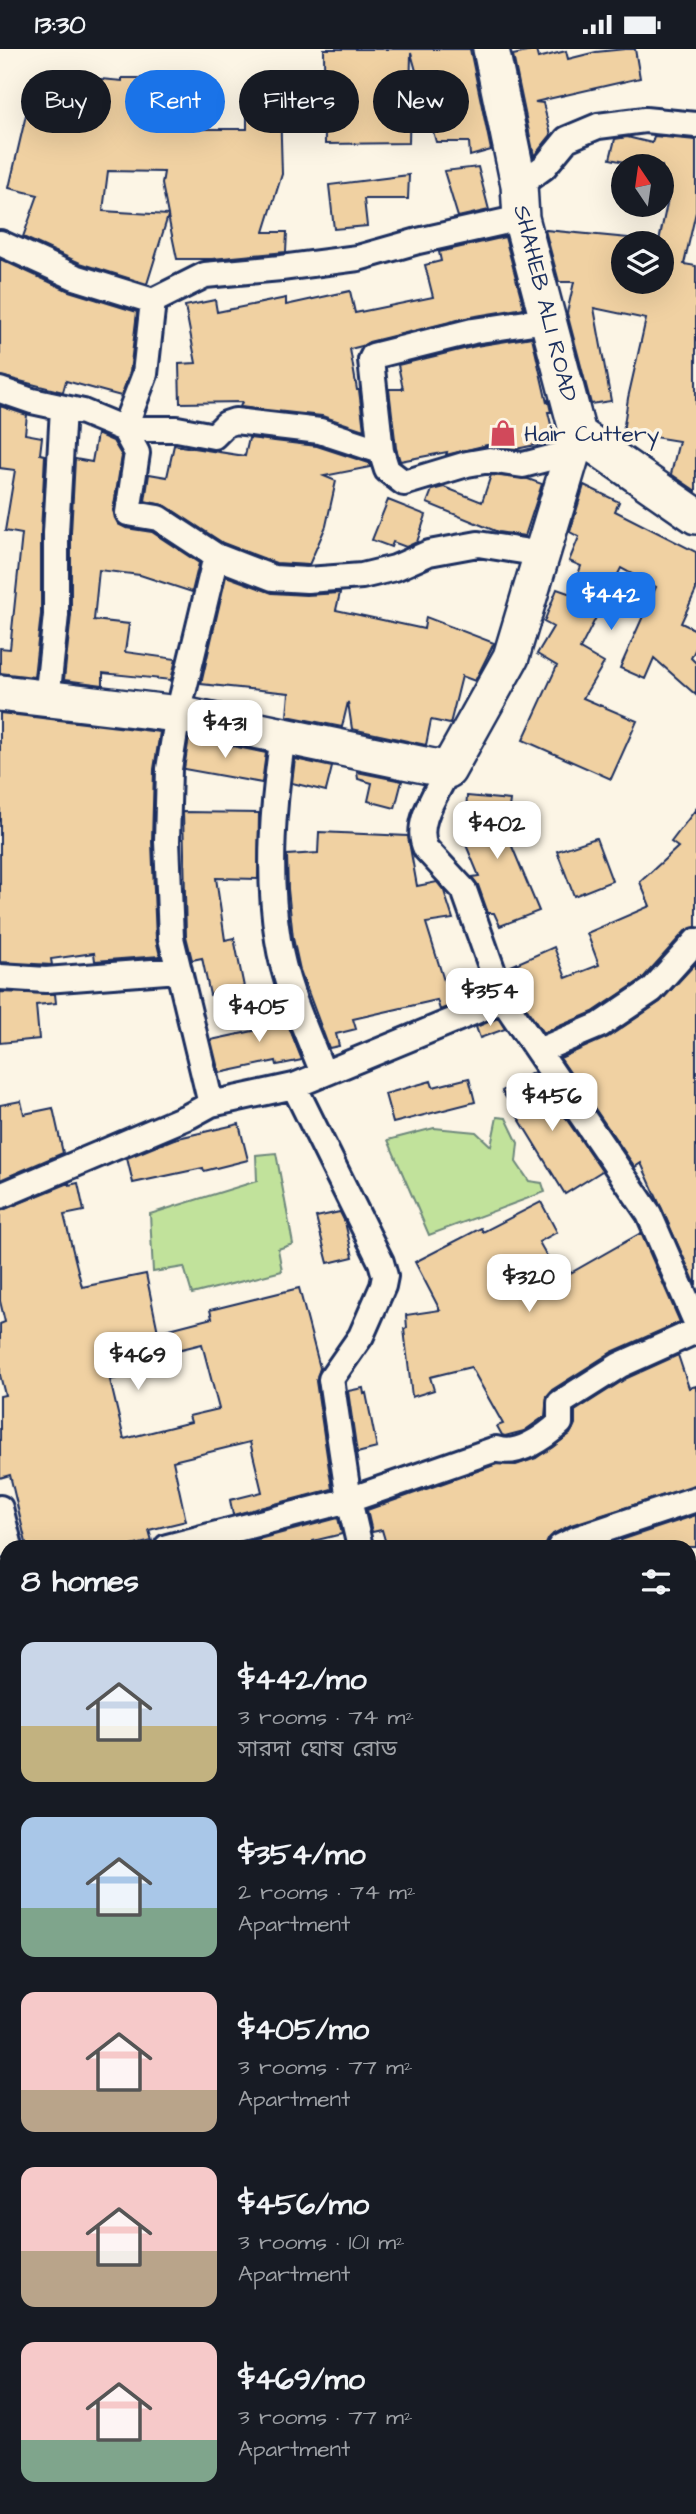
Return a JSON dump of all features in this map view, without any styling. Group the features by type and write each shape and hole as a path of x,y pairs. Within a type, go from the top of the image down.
{"street":[{"name":"SHAHEB ALI ROAD","path":"491,49 520,202 575,443"},
{"path":"0,243 75,277 153,301 205,275 358,258 418,241 520,202 567,139 598,126 645,120 696,125"},
{"path":"153,301 145,374 124,429 137,453 128,513 158,518 216,556 274,578 318,580 362,576 395,568 421,556 453,547 478,544 542,554"},
{"path":"547,320 473,331 373,356 371,360 381,451 387,470 404,483 490,460 523,465 575,443"},
{"path":"0,390 83,412 124,429 177,429 214,436 226,423 235,421 320,431 381,451"},
{"path":"47,700 56,615 56,533 63,408"},
{"path":"575,443 696,516"},
{"path":"575,443 511,657 448,770 421,826 422,841 426,849 464,890 503,1000 649,1214 696,1322"},
{"path":"211,1104 171,938 167,841 169,769 178,714 216,556"},
{"path":"0,693 178,714 448,770"},
{"path":"283,736 276,783 272,875 278,941 292,994 323,1073"},
{"path":"538,1051 600,1025 652,990 696,940"},
{"path":"0,977 46,980 180,969"},
{"path":"0,1196 211,1104 294,1086 503,1000"},
{"path":"294,1086 385,1276 361,1336 331,1379 349,1500 358,1540"},
{"path":"194,1540 349,1500 496,1449 511,1452 548,1433 559,1423 560,1403 620,1365 696,1331"},
{"path":"574,1540 696,1499"},
{"path":"0,1508 8,1540"}],"green space":[{"path":"497,1117 506,1118 518,1143 516,1162 529,1181 542,1183 545,1192 429,1235 388,1140 434,1128 476,1132 491,1146"},
{"path":"276,1153 293,1244 278,1249 282,1271 192,1294 184,1267 153,1272 150,1214 257,1181 256,1155"}],"building":[{"path":"324,49 470,49 491,150 470,156 469,142 436,142 433,133 469,133 469,70 416,70 411,53 411,70 373,70 373,133 409,133 409,143 325,144 325,133 359,133 359,70 324,70"},
{"path":"635,49 640,78 535,102 543,103 551,135 534,156 513,55 536,50 538,58 566,51 568,59"},
{"path":"122,78 125,78 125,133 225,133 225,129 239,129 239,133 281,133 282,174 264,232 287,232 286,252 212,259 177,259 168,216 147,284 80,263 23,237 38,195 9,188 22,133 111,133 111,80 122,81","holes":["108,171 164,172 162,184 168,215 103,211"]},
{"path":"654,136 696,140 696,212 684,264 696,266 696,491 671,474 679,441 623,432 646,319 594,308 611,401 591,404 567,313 574,282 559,282 545,230 611,236 611,294 674,294 674,231 661,231 664,217 674,217 674,154 611,154 615,139 627,137 652,143"},
{"path":"478,167 489,210 458,217 444,171"},
{"path":"409,175 408,199 364,199 367,226 334,229 329,185"},
{"path":"505,237 524,308 470,317 350,349 364,430 322,416 240,407 242,402 180,403 179,364 196,363 185,306 215,300 217,312 286,298 286,305 350,291 355,313 433,297 425,265 441,261 439,252"},
{"path":"0,259 69,291 137,312 130,372 121,396 66,381 63,392 0,376"},
{"path":"532,337 551,412 548,412 555,441 516,449 487,445 446,455 447,452 400,461 389,389 403,389 398,365 476,346"},
{"path":"0,406 27,415 25,434 42,437 40,454 45,455 41,614 34,677 0,673 0,648 10,649 22,534 5,531 15,470 0,468"},
{"path":"97,434 113,441 122,456 113,511 118,524 152,532 199,563 192,592 140,575 99,570 94,620 129,624 125,652 176,659 171,680 103,673 103,685 64,680 71,615 71,533 75,459 92,462"},
{"path":"249,438 317,446 369,463 370,467 324,476 336,481 326,526 309,565 276,563 223,543 166,506 145,501 149,474 167,477 174,445 245,456"},
{"path":"491,475 528,479 542,484 525,536 498,532 427,503 432,490 444,487 482,502"},
{"path":"584,485 619,502 615,511 696,552 696,590 681,623 696,630 696,648 691,658 696,663 696,695 654,658 645,679 620,668 656,587 621,568 580,649 604,663 583,698 637,721 611,779 523,740 557,666 537,654 553,627 544,622 557,589 571,594 581,566 569,561 579,537 570,532"},
{"path":"388,500 426,515 417,542 406,547 393,542 391,547 372,540"},
{"path":"226,576 272,593 340,593 336,610 424,629 426,617 494,643 475,681 462,676 450,724 431,720 426,745 352,729 348,702 342,727 287,716 289,693 201,684"},
{"path":"0,713 160,732 154,769 152,842 156,939 160,956 95,961 94,953 51,959 52,965 0,962"},
{"path":"189,737 266,753 262,783 184,769"},
{"path":"295,759 332,767 326,791 292,783"},
{"path":"357,772 402,781 395,808 368,801 372,783 358,779"},
{"path":"467,796 510,800 506,832 539,911 500,926 494,913 488,913 478,885 472,877 479,876 464,840"},
{"path":"696,809 696,927 685,931 642,979 593,1012 543,1033 522,1002 526,1000 511,966 554,947 566,978 599,965 587,933 650,906 640,882 678,847 671,842"},
{"path":"183,812 259,813 258,879 216,878 225,940 234,938 244,987 210,995 202,958 192,960 186,936"},
{"path":"319,832 408,836 417,886 437,882 444,891 453,919 426,923 445,984 472,976 477,994 440,1010 437,1000 353,1019 356,1029 336,1034 339,1046 329,1048 300,970 293,938 288,889 287,855 318,853"},
{"path":"596,838 612,881 574,896 557,851"},
{"path":"696,963 696,1285 641,1163 635,1167 560,1058 608,1037 660,1002"},
{"path":"0,992 55,994 56,1003 36,1005 39,1039 0,1043"},
{"path":"278,999 302,1060 277,1065 276,1061 219,1073 211,1040 267,1028 261,1003"},
{"path":"498,1018 505,1029 480,1038 476,1027"},
{"path":"534,1072 602,1171 565,1194 502,1091"},
{"path":"469,1078 475,1102 393,1123 385,1094 431,1081 433,1087"},
{"path":"21,1101 24,1114 53,1108 63,1153 0,1180 0,1105"},
{"path":"239,1124 248,1160 204,1171 203,1168 133,1183 127,1158 174,1139"},
{"path":"69,1183 78,1183 84,1211 64,1215 82,1287 146,1274 158,1332 212,1318 210,1310 299,1288 320,1368 316,1381 332,1489 233,1515 230,1500 262,1492 250,1442 173,1461 186,1521 149,1530 152,1540 25,1540 10,1475 0,1478 0,1396 5,1395 0,1375 0,1324 5,1322 0,1301 0,1211","holes":["202,1344 219,1409 189,1416 191,1422 124,1439 110,1380 144,1371 141,1359"]},
{"path":"541,1202 557,1232 539,1242 560,1279 641,1233 680,1322 612,1352 552,1390 547,1396 545,1416 524,1431 505,1436 497,1426 503,1424 471,1367 430,1377 434,1390 412,1397 404,1329 407,1328 406,1315 440,1310 415,1262 481,1228 483,1232"},
{"path":"340,1212 353,1257 328,1263 316,1217"},
{"path":"678,1355 689,1388 696,1386 696,1485 571,1525 553,1534 549,1540 385,1540 382,1530 372,1532 367,1510 497,1464 516,1465 536,1458 570,1434 575,1424 575,1411 627,1378"},
{"path":"363,1388 377,1448 357,1453 348,1391"},
{"path":"696,1515 696,1540 621,1540"},
{"path":"338,1518 342,1534 317,1540 255,1540"}],"place":[{"name":"Hair Cuttery","path":"503,433"}]}
